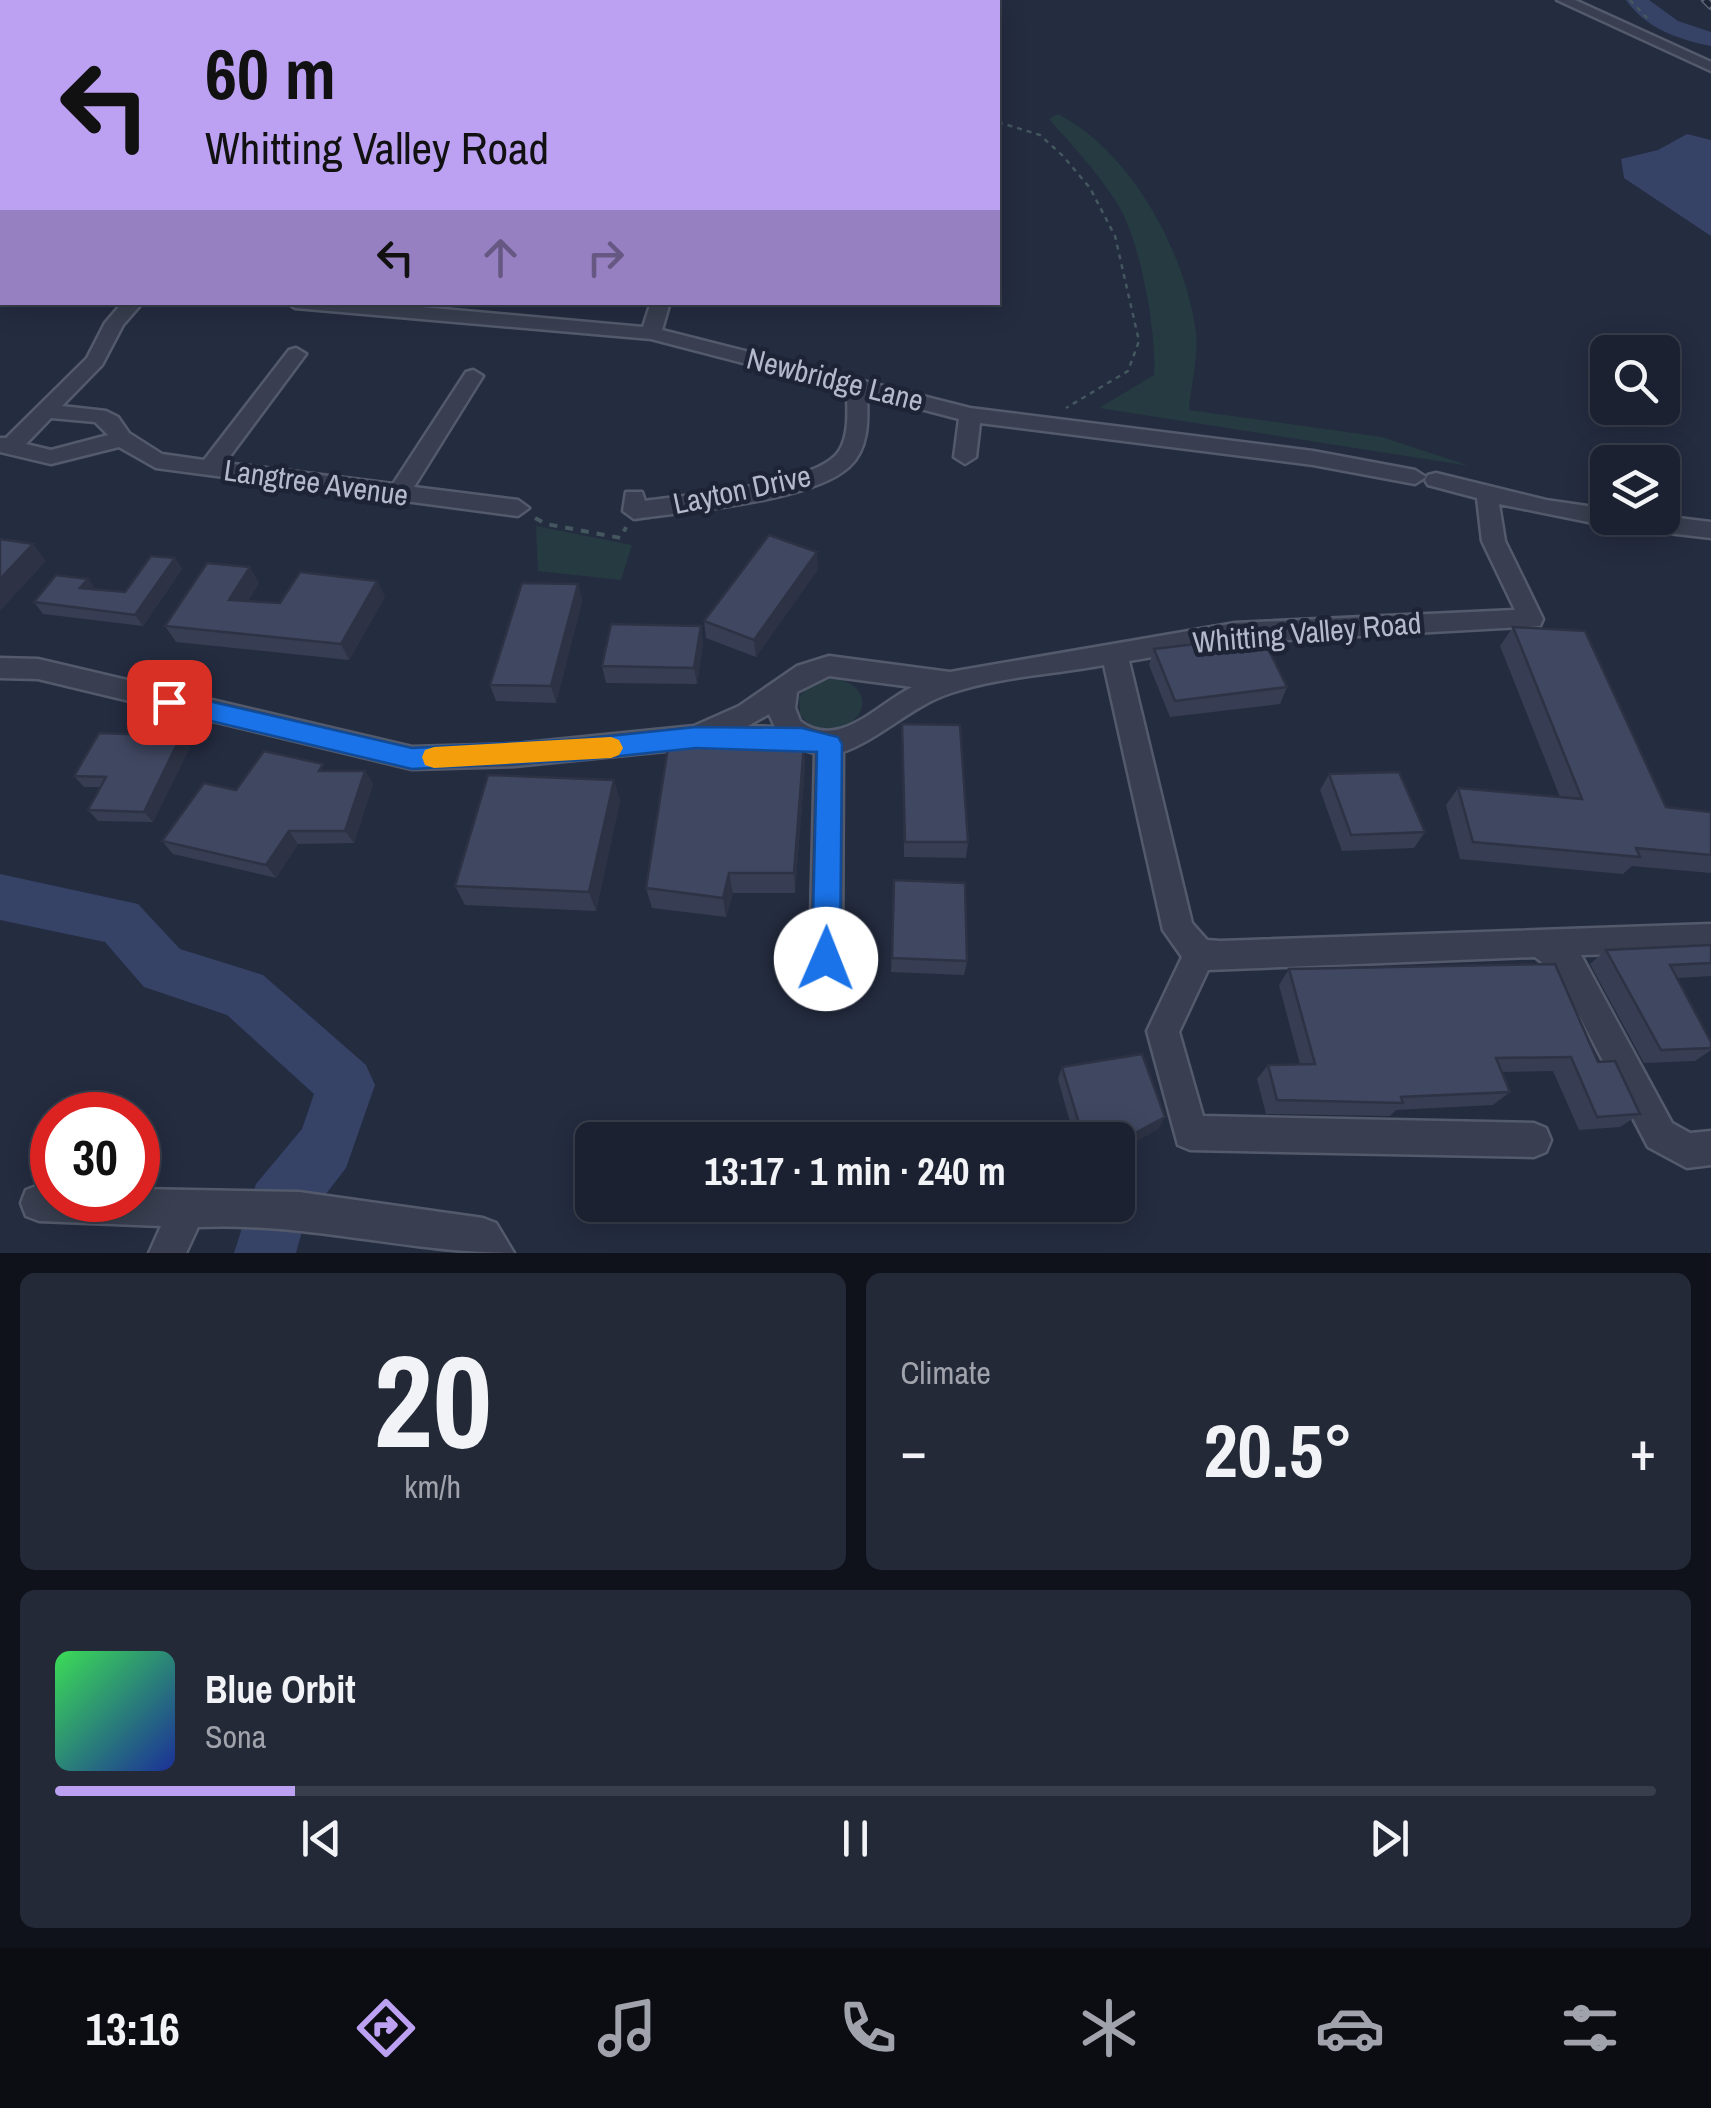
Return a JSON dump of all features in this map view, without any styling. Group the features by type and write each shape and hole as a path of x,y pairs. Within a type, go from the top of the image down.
{"street":[{"path":"1564,0 1711,67"},
{"path":"121,438 79,454 56,456 6,445 95,362 115,323 131,305"},
{"name":"Newbridge Lane","path":"357,305 651,333 929,402 970,416 1313,458 1374,478 1426,479 1590,515"},
{"path":"651,333 661,305"},
{"path":"209,468 296,354"},
{"path":"398,495 473,376"},
{"name":"Layton Drive","path":"634,504 792,484 824,473 842,461 857,437 857,387"},
{"name":"Langtree Avenue","path":"44,411 99,416 111,422 121,438 156,462 518,508"},
{"path":"965,457 970,416"},
{"name":"Whitting Valley Road","path":"0,668 38,669 412,758 575,750 696,738 854,739 909,700 950,682 1236,632 1532,619 1495,541 1485,508 1489,493"},
{"name":"Newbridge Lane","path":"1680,526 1711,530"},
{"path":"1115,655 1178,930 1199,954 1711,938"},
{"name":"Whitting Valley Road","path":"696,738 744,716 816,668 830,666 950,682"},
{"path":"856,672 867,680 878,702 871,725"},
{"path":"784,691 782,717 816,741 826,959"},
{"path":"1540,942 1569,964 1660,1136 1687,1151 1711,1148"},
{"path":"1199,954 1163,1031 1190,1133 1534,1140"},
{"path":"160,1208 252,1204 305,1209 482,1236 496,1253"},
{"path":"168,1253 186,1209"}],"path":[{"path":"1000,123 1040,135 1090,188 1115,236 1140,341 1128,371 1061,410 1055,428"},
{"path":"518,508 546,524 621,538 634,504"}],"shaded area":[{"path":"1058,114 1108,152 1130,177 1179,265 1196,336 1189,410 1382,437 1470,466 1099,408 1154,375 1150,312 1140,262 1125,219 1102,181 1049,119"},
{"path":"536,526 632,545 621,580 538,571"},
{"path":"834,678 853,685 861,696 862,708 844,727 815,727 800,715 799,697 813,682"}],"water":[{"path":"1687,134 1711,140 1711,236 1624,178 1621,159 1658,150"}],"building":[{"path":"769,535 817,552 754,640 704,621"},
{"path":"0,539 33,544 0,579"},
{"path":"151,556 175,558 135,615 34,602 56,575 88,579 80,588 125,592"},
{"path":"207,563 250,567 229,600 280,603 300,572 377,581 341,644 165,626"},
{"path":"522,583 578,584 551,686 490,685"},
{"path":"611,624 701,626 694,668 602,666"},
{"path":"1513,627 1585,631 1666,807 1711,812 1711,855 1636,848 1640,857 1473,842 1458,788 1582,799"},
{"path":"1262,636 1287,687 1175,701 1154,649"},
{"path":"902,724 960,725 968,842 905,842"},
{"path":"99,733 181,736 144,812 88,810 106,777 74,776"},
{"path":"669,741 804,744 794,873 729,873 723,898 646,888"},
{"path":"264,751 323,764 319,771 365,771 345,831 289,831 266,865 162,841 204,783 236,790"},
{"path":"1399,772 1425,832 1351,835 1329,774"},
{"path":"488,775 614,780 589,892 455,886"},
{"path":"894,880 965,883 967,961 892,958"},
{"path":"1711,945 1711,963 1670,965 1711,1048 1661,1050 1606,950"},
{"path":"1555,964 1598,1062 1615,1061 1640,1114 1597,1117 1571,1057 1496,1058 1510,1092 1401,1097 1403,1103 1277,1100 1268,1065 1315,1064 1289,969"},
{"path":"1142,1054 1165,1117 1135,1133 1135,1122 1079,1122 1062,1067"}],"waterway":[{"path":"1637,0 1670,26 1711,39"},
{"path":"0,897 120,921 163,969 244,994 346,1085 325,1147 278,1206 265,1253"}],"railway":[{"path":"1705,0 1711,6"}],"slow traffic":[{"path":"434,757 611,748"}],"route":[{"path":"169,702 412,758 581,750 696,738 802,738 829,744 826,959"}]}
